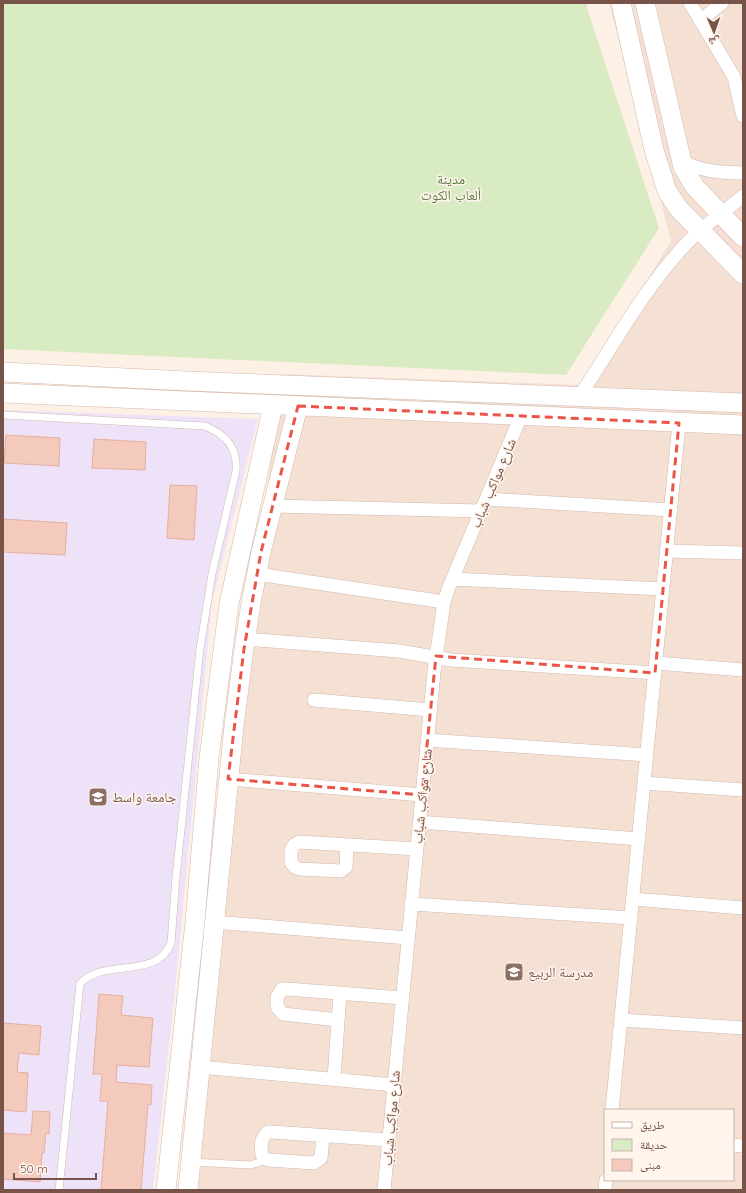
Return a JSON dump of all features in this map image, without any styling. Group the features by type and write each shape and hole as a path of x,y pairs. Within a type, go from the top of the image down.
{"street":[{"path":"621,3 654,150 664,183 672,201 743,274"},
{"path":"645,3 681,161 691,182 720,215 743,237"},
{"path":"690,3 734,77 741,94 743,116"},
{"path":"700,21 722,3"},
{"path":"681,161 693,167 709,171 743,173"},
{"path":"579,397 657,280 685,245 743,196"},
{"path":"3,372 187,382 743,403"},
{"path":"3,393 743,425"},
{"path":"166,1190 195,922 210,758 229,604 273,405"},
{"path":"188,1190 228,779 246,638 257,574 298,406"},
{"name":"شارع مواكب شباب","path":"384,1190 430,710 444,602 452,579 521,416"},
{"path":"612,1109 679,423"},
{"path":"486,499 671,510"},
{"path":"273,506 481,511"},
{"path":"666,551 743,553"},
{"path":"257,574 444,602"},
{"path":"452,579 663,589"},
{"path":"246,638 399,651 436,656 451,660 743,670"},
{"path":"314,700 430,710"},
{"path":"427,740 647,755"},
{"path":"228,779 422,795"},
{"path":"644,783 743,790"},
{"path":"419,822 639,839"},
{"path":"347,845 417,849"},
{"path":"633,899 743,908"},
{"path":"412,904 631,918"},
{"path":"214,922 408,938"},
{"path":"338,1020 286,1016 278,1010 277,997 280,991 284,989 402,998"},
{"path":"334,1079 340,993"},
{"path":"621,1020 743,1028"},
{"path":"200,1067 394,1085"},
{"path":"323,1136 321,1158 316,1162 268,1160 262,1157 262,1139 268,1132 389,1140"}],"lane":[{"path":"3,415 204,426 214,430 228,441 236,457 236,471 208,595 200,649 180,837 171,943 167,953 157,960 90,975 80,984 59,1190"},
{"path":"190,1162 250,1165 268,1160"}],"highlighted area":[{"path":"298,406 679,423 655,673 436,656 422,795 228,779 244,649 261,552"}],"shaded area":[{"path":"609,3 743,3 743,1190 181,1190 281,374 583,385 671,241"},
{"name":"جامعة واسط","path":"3,410 258,419 212,602 175,991 153,1190 3,1190"}],"green space":[{"name":"مدينة ألعاب الكوت","path":"3,3 587,3 587,8 659,228 566,375 3,349"}],"building":[{"path":"6,435 60,438 59,466 4,463"},
{"path":"94,439 146,442 145,470 92,468"},
{"path":"170,485 197,486 194,540 167,538"},
{"path":"3,519 67,523 65,555 3,552"},
{"path":"99,994 123,996 121,1015 153,1018 149,1067 117,1065 116,1082 152,1085 151,1105 148,1104 141,1190 101,1190 108,1101 100,1101 102,1074 93,1074"},
{"path":"3,1023 41,1026 39,1055 19,1053 17,1072 28,1073 26,1112 3,1110"},
{"path":"33,1111 50,1112 49,1134 46,1133 44,1153 42,1153 40,1182 3,1179 3,1133 31,1135"}],"place":[{"name":"جامعة واسط","path":"98,797"},
{"name":"مدرسة الربيع","path":"514,972"}]}
